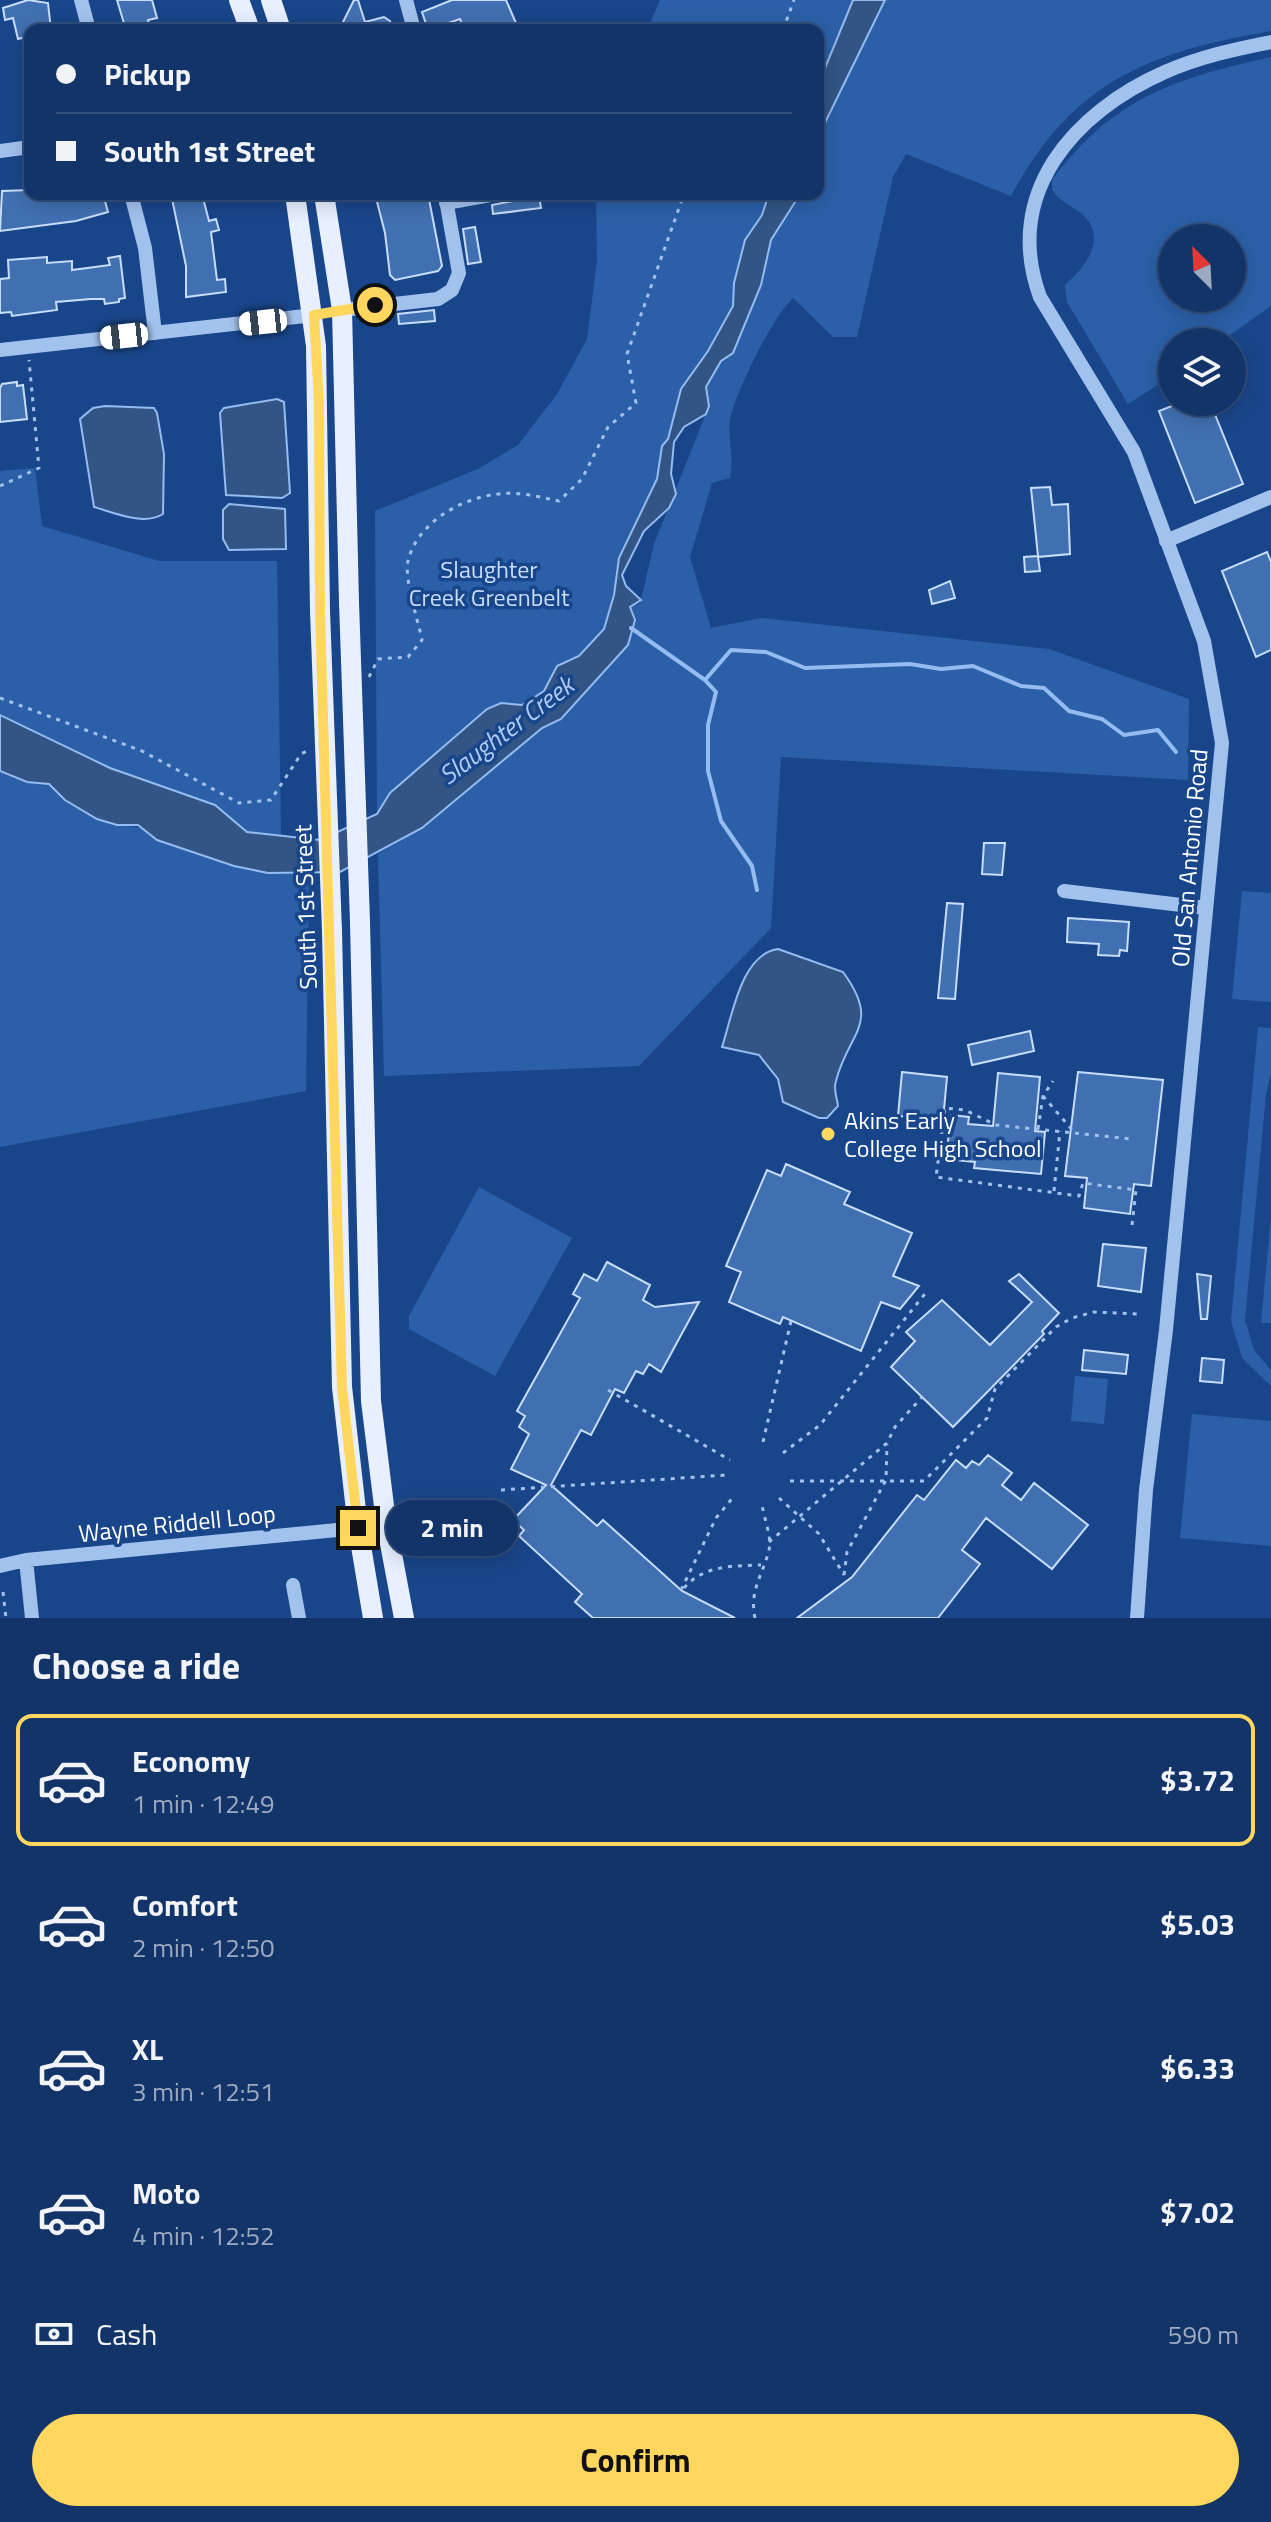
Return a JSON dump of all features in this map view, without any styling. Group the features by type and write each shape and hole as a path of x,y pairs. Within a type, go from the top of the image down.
{"main road":[{"path":"239,0 248,24"},
{"path":"271,0 279,24"},
{"name":"South 1st Street","path":"296,200 314,315 319,403 320,611 332,931 342,1387 358,1528 373,1618"},
{"path":"325,200 342,310 371,1401 386,1522 404,1618"},
{"path":"314,315 342,310"}],"street":[{"path":"81,0 87,24"},
{"path":"406,0 412,24"},
{"name":"Old San Antonio Road","path":"1137,1618 1146,1490 1166,1330 1222,743 1204,641 1134,452 1040,297 1029,255 1033,205 1053,161 1074,134 1106,106 1166,71 1211,55 1271,42"},
{"path":"0,151 24,148"},
{"path":"133,200 145,248 155,333"},
{"path":"342,310 446,297 459,273 446,200"},
{"path":"0,350 314,315"},
{"path":"1166,541 1271,497"},
{"path":"1064,891 1206,908"},
{"name":"Wayne Riddell Loop","path":"0,1566 26,1560 358,1528"},
{"path":"26,1560 32,1618"},
{"path":"293,1585 299,1618"}],"path":[{"path":"785,24 794,0"},
{"path":"369,677 378,659 408,657 422,640 407,564 416,539 438,517 483,498 527,494 559,501 582,479 608,427 636,403 627,354 682,200"},
{"path":"0,486 39,468 29,359"},
{"path":"0,698 142,751 239,803 271,800 301,754 313,749"},
{"path":"1038,1129 1043,1096 1053,1081"},
{"path":"1043,1096 1075,1133"},
{"path":"1132,1139 996,1125 965,1110 945,1108 936,1177 1079,1196 1083,1183 1136,1190 1132,1225"},
{"path":"1053,1192 1060,1131"},
{"path":"783,1453 820,1425 928,1290"},
{"path":"790,1481 924,1481 987,1418 995,1389 1063,1322 1094,1312 1137,1314"},
{"path":"763,1442 791,1321"},
{"path":"608,1390 730,1460"},
{"path":"769,1542 802,1518 887,1443 895,1427 922,1397"},
{"path":"779,1498 819,1534 844,1575 847,1552 886,1480 887,1443"},
{"path":"501,1490 727,1475"},
{"path":"735,1495 716,1518 681,1590 697,1574 724,1567 762,1565"},
{"path":"755,1618 752,1603 769,1542 762,1505"},
{"path":"3,1592 6,1618"}],"green space":[{"path":"660,0 1271,0 1271,31 1188,49 1151,62 1118,78 1088,99 1035,157 1011,196 906,154 893,177 857,337 833,337 793,298 785,308 757,353 735,402 729,429 730,478 712,483 690,557 711,628 761,618 1049,649 1189,699 1188,780 781,757 771,928 639,1066 384,1076 378,854 422,828 542,728 561,719 630,607 640,604 654,544 709,406 706,387 721,361 733,353 761,284 771,240 795,200 824,200 824,24 650,24"},
{"path":"1271,57 1271,306 1240,328 1158,328 1158,385 1128,404 1067,302 1065,285 1086,261 1094,243 1094,233 1082,214 1055,194 1052,180 1075,152 1123,110 1175,84"},
{"name":"Slaughter Creek Greenbelt","path":"596,200 767,200 762,215 745,240 734,283 733,306 708,351 681,389 668,439 662,446 657,479 619,558 614,595 604,629 579,656 557,666 544,691 522,705 501,703 487,710 390,793 377,814 375,511 478,469 518,445 557,394 587,339 597,261"},
{"path":"35,468 42,526 159,561 277,561 281,836 246,832 215,805 110,768 0,715 0,471"},
{"path":"0,771 27,782 49,784 90,815 109,823 139,828 157,840 309,874 306,1091 0,1147"},
{"path":"1242,891 1271,893 1271,1002 1232,999"},
{"path":"1258,1027 1271,1028 1271,1073 1266,1094 1245,1320 1254,1350 1271,1370 1271,1386 1242,1358 1231,1321"},
{"path":"479,1187 572,1238 495,1376 409,1329 409,1316"},
{"path":"1271,1216 1271,1323 1261,1323"},
{"path":"1075,1376 1108,1379 1104,1424 1071,1421"},
{"path":"1192,1414 1271,1421 1271,1546 1180,1538"}],"water":[{"path":"853,0 885,0 824,125 824,70"},
{"name":"Slaughter Creek","path":"767,200 796,200 771,240 761,285 733,353 721,361 706,387 709,406 706,414 684,427 674,442 671,474 676,494 669,508 644,531 622,575 626,586 641,600 630,607 635,620 628,645 561,719 542,728 422,828 340,872 268,873 234,866 157,840 138,825 117,825 97,819 65,800 49,784 27,782 0,771 0,715 110,768 215,805 247,832 320,840 377,814 390,793 487,709 501,703 522,705 544,691 557,666 579,656 604,629 614,595 619,558 657,479 662,446 668,439 681,389 708,351 733,306 734,283 745,240 762,215"},
{"path":"277,399 284,402 290,493 282,498 226,495 220,413 224,408"},
{"path":"93,408 154,408 157,413 164,454 163,514 138,519 94,507 80,419"},
{"path":"229,504 285,509 286,549 229,550 223,539 223,510"},
{"path":"778,949 843,972 860,1004 859,1028 835,1084 838,1106 827,1118 819,1118 783,1102 778,1079 759,1055 722,1047 734,1004 747,974 765,953"}],"building":[{"path":"28,0 48,3 50,24 24,24 24,38 18,39 13,18 5,20 3,8"},
{"path":"117,0 152,0 157,18 148,20 149,24 124,24"},
{"path":"354,0 358,0 365,22 384,17 391,24 342,24"},
{"path":"452,0 506,0 516,24 462,24 460,19 445,24 426,24 422,12"},
{"path":"24,190 24,200 105,200 108,212 76,221 0,231 2,191"},
{"path":"172,200 204,200 209,221 216,219 219,230 211,232 217,280 225,279 226,292 186,297 186,266"},
{"path":"377,200 429,200 442,266 438,271 395,280 390,275 385,233"},
{"path":"540,200 541,208 493,214 492,205"},
{"path":"475,227 481,262 468,264 463,229"},
{"path":"120,256 125,298 119,299 119,302 105,304 104,299 91,299 56,302 57,310 12,316 11,312 0,313 0,279 9,278 8,260 47,257 47,263 72,261 72,270 110,265 108,258"},
{"path":"434,310 435,321 399,324 398,314"},
{"path":"17,382 17,386 23,385 27,419 0,422 0,388 2,384"},
{"path":"1161,416 1216,416 1243,484 1195,503"},
{"path":"1050,487 1052,505 1068,504 1070,554 1038,557 1040,571 1025,572 1024,557 1038,556 1031,488"},
{"path":"1267,552 1271,562 1271,650 1256,657 1222,571"},
{"path":"950,581 955,598 932,604 929,590"},
{"path":"984,843 1005,843 1002,875 982,874"},
{"path":"947,903 963,904 955,999 938,998"},
{"path":"1068,918 1129,922 1127,951 1120,950 1119,956 1098,955 1099,944 1067,942"},
{"path":"1030,1031 1034,1051 972,1065 968,1045"},
{"path":"902,1072 947,1077 943,1120 898,1116"},
{"path":"1078,1072 1163,1080 1151,1186 1134,1184 1130,1214 1084,1208 1087,1178 1065,1176"},
{"path":"998,1073 1040,1077 1035,1131 1045,1132 1041,1174 974,1168 975,1162 946,1159 951,1115 969,1117 968,1124 993,1126"},
{"path":"786,1164 850,1192 844,1204 912,1233 893,1276 919,1286 900,1309 881,1302 861,1351 783,1317 780,1324 729,1302 741,1272 726,1266 767,1170 781,1176"},
{"path":"1103,1244 1146,1248 1141,1292 1098,1286"},
{"path":"607,1262 650,1285 643,1300 655,1307 699,1302 661,1372 649,1364 643,1374 636,1371 624,1393 615,1389 591,1435 581,1430 551,1485 597,1526 603,1520 682,1591 735,1618 593,1618 575,1602 582,1594 519,1536 524,1530 513,1520 546,1485 511,1469 529,1434 519,1427 525,1416 517,1411 580,1298 573,1294 584,1274 597,1281"},
{"path":"1019,1274 1059,1313 1042,1331 1044,1334 953,1427 891,1367 915,1341 906,1332 942,1300 990,1345 1032,1302 1009,1281"},
{"path":"1197,1274 1211,1276 1207,1319 1201,1319"},
{"path":"1084,1350 1128,1355 1126,1374 1082,1370"},
{"path":"1202,1358 1224,1360 1222,1383 1200,1381"},
{"path":"988,1455 1012,1473 1002,1485 1021,1500 1034,1483 1088,1525 1052,1569 986,1518 962,1550 980,1564 938,1618 797,1618 852,1577 917,1495 924,1500 956,1460 966,1468 972,1461 979,1465"}],"waterway":[{"path":"631,628 705,680 731,650 766,652 805,668 910,664 941,669 973,666 1021,686 1044,688 1069,711 1102,719 1124,735 1158,730 1176,752"},
{"path":"705,680 716,692 708,725 708,771 721,821 752,866 757,890"}],"place":[{"name":"Akins Early College High School","path":"828,1134"}],"route":[{"path":"358,1528 342,1387 332,931 320,611 319,403 314,315 375,305"}]}
